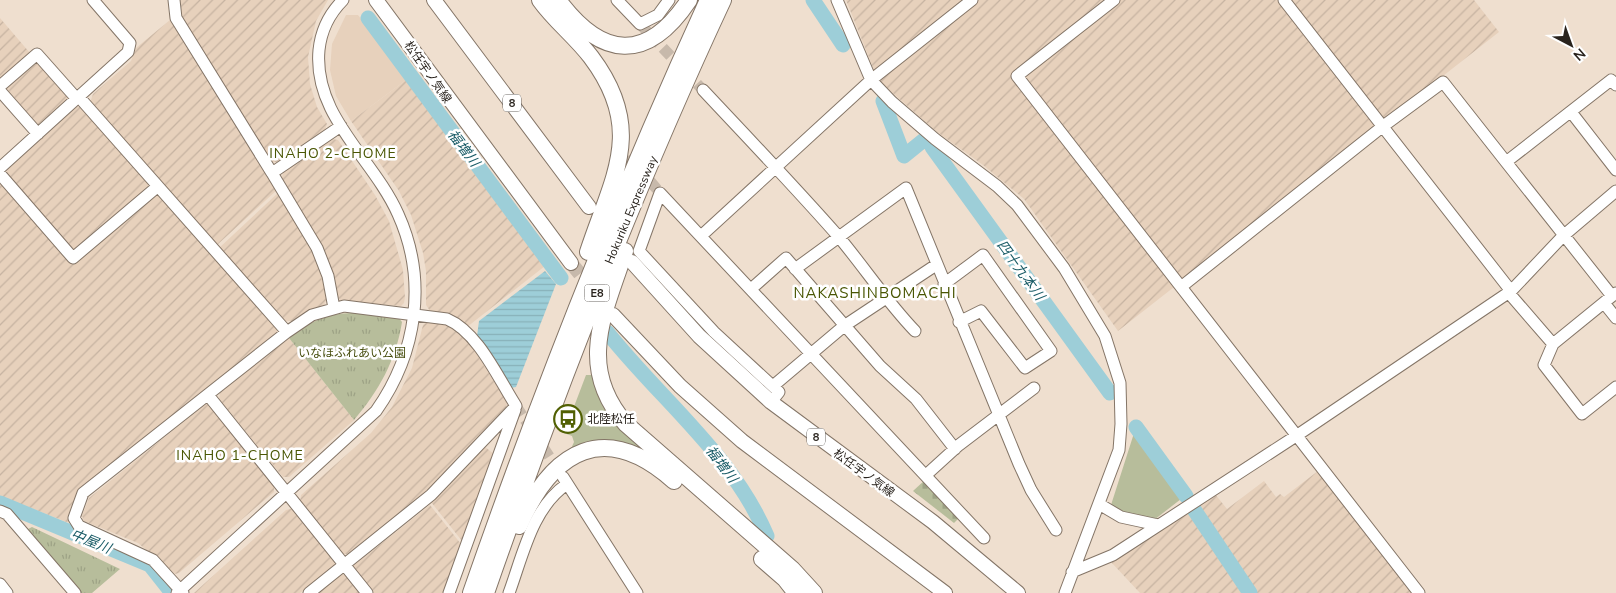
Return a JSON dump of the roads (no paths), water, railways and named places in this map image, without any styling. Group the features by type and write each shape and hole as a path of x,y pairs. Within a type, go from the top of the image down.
{"highway":[{"path":"540,0 555,21 580,34 626,46 648,41 666,28 689,0"},
{"path":"549,0 580,34"},
{"path":"549,378 615,169 622,140 620,113 614,94 568,13 558,0"},
{"path":"568,0 580,34"},
{"name":"Hokuriku Expressway","path":"471,593 549,378 633,170 708,0"},
{"name":"Hokuriku Expressway","path":"486,593 562,382 675,104 723,0"},
{"path":"675,104 604,314 598,349 599,374 607,400 626,424 788,574 802,593"},
{"path":"491,593 524,516 542,484 570,458 595,448 608,447 636,454 662,470 788,574 814,593"},
{"path":"788,574 796,593"},
{"path":"788,574 825,593"}],"main road":[{"name":"松任宇ノ気線","path":"376,0 571,263"},
{"name":"8","path":"434,0 589,207"},
{"name":"松任宇ノ気線","path":"632,262 699,336 771,402 933,522 1018,593"},
{"path":"613,315 680,386 742,441 945,593"}],"street":[{"path":"0,168 128,52 130,43 93,0"},
{"path":"174,0 176,18 317,248 328,276 334,308"},
{"path":"343,0 326,24 320,42 318,62 323,93 341,126 385,191 402,224 415,276 415,313 407,352 386,397 376,411 180,592 153,560 79,526 74,518 83,494 287,332 312,315 334,308 353,307 415,313 447,318 466,330 516,406"},
{"path":"617,0 640,24 658,15 669,0"},
{"path":"837,0 871,80 892,102 935,139 997,186 1017,206 1064,268 1105,336 1120,383 1121,424 1119,450 1065,593"},
{"path":"701,236 775,166 871,80 972,0"},
{"path":"1114,0 1017,76 1419,593"},
{"path":"1284,0 1553,344"},
{"path":"0,86 37,54 287,332"},
{"path":"1506,162 1611,80 1616,85"},
{"path":"1181,287 1382,127 1443,82 1611,297 1616,318"},
{"path":"703,90 838,236 888,297 897,313 915,331"},
{"path":"0,91 38,134"},
{"path":"1571,112 1616,170"},
{"path":"272,173 341,126"},
{"path":"0,174 73,258 156,187"},
{"path":"795,269 906,188 998,415 1031,490 1056,530"},
{"path":"1072,572 1112,555 1296,436 1510,291 1563,236 1616,191"},
{"path":"771,402 779,392 714,332 639,251 660,193 984,538"},
{"path":"944,284 983,255 1051,351 1025,368 981,311 960,322"},
{"path":"751,289 786,258 880,366 916,399 955,449"},
{"path":"773,386 844,326 936,264"},
{"path":"1611,297 1553,344 1544,365 1582,414 1616,387"},
{"path":"926,475 955,449 1034,388"},
{"path":"208,395 367,593"},
{"path":"309,593 431,495 516,406"},
{"path":"449,593 516,406"},
{"path":"510,593 538,515 565,480 637,593"},
{"path":"1099,504 1121,517 1158,525"},
{"path":"0,511 7,514 75,593"},
{"path":"0,584 7,593"}],"water":[{"path":"545,271 556,284 516,387 511,388 477,336 479,321"}],"waterway":[{"name":"四十九本川","path":"813,0 843,45"},
{"name":"福増川","path":"368,18 561,278"},
{"name":"四十九本川","path":"883,101 904,156 925,139"},
{"name":"四十九本川","path":"932,147 1110,393"},
{"name":"福増川","path":"607,332 694,429 735,479 753,507 767,536"},
{"name":"四十九本川","path":"1136,427 1186,496"},
{"name":"中屋川","path":"0,503 150,565 172,593"},
{"name":"四十九本川","path":"1193,508 1250,593"}],"tunnel":[{"path":"640,24 703,90"},
{"path":"618,143 660,193"},
{"path":"571,263 592,289"},
{"path":"516,406 560,473"}],"place":[{"name":"北陸松任","path":"568,419"}],"district":[{"name":"INAHO 2-CHOME","path":"333,153"},
{"name":"NAKASHINBOMACHI","path":"875,293"},
{"name":"INAHO 1-CHOME","path":"240,455"}],"park label":[{"name":"いなほふれあい公園","path":"352,353"}]}
